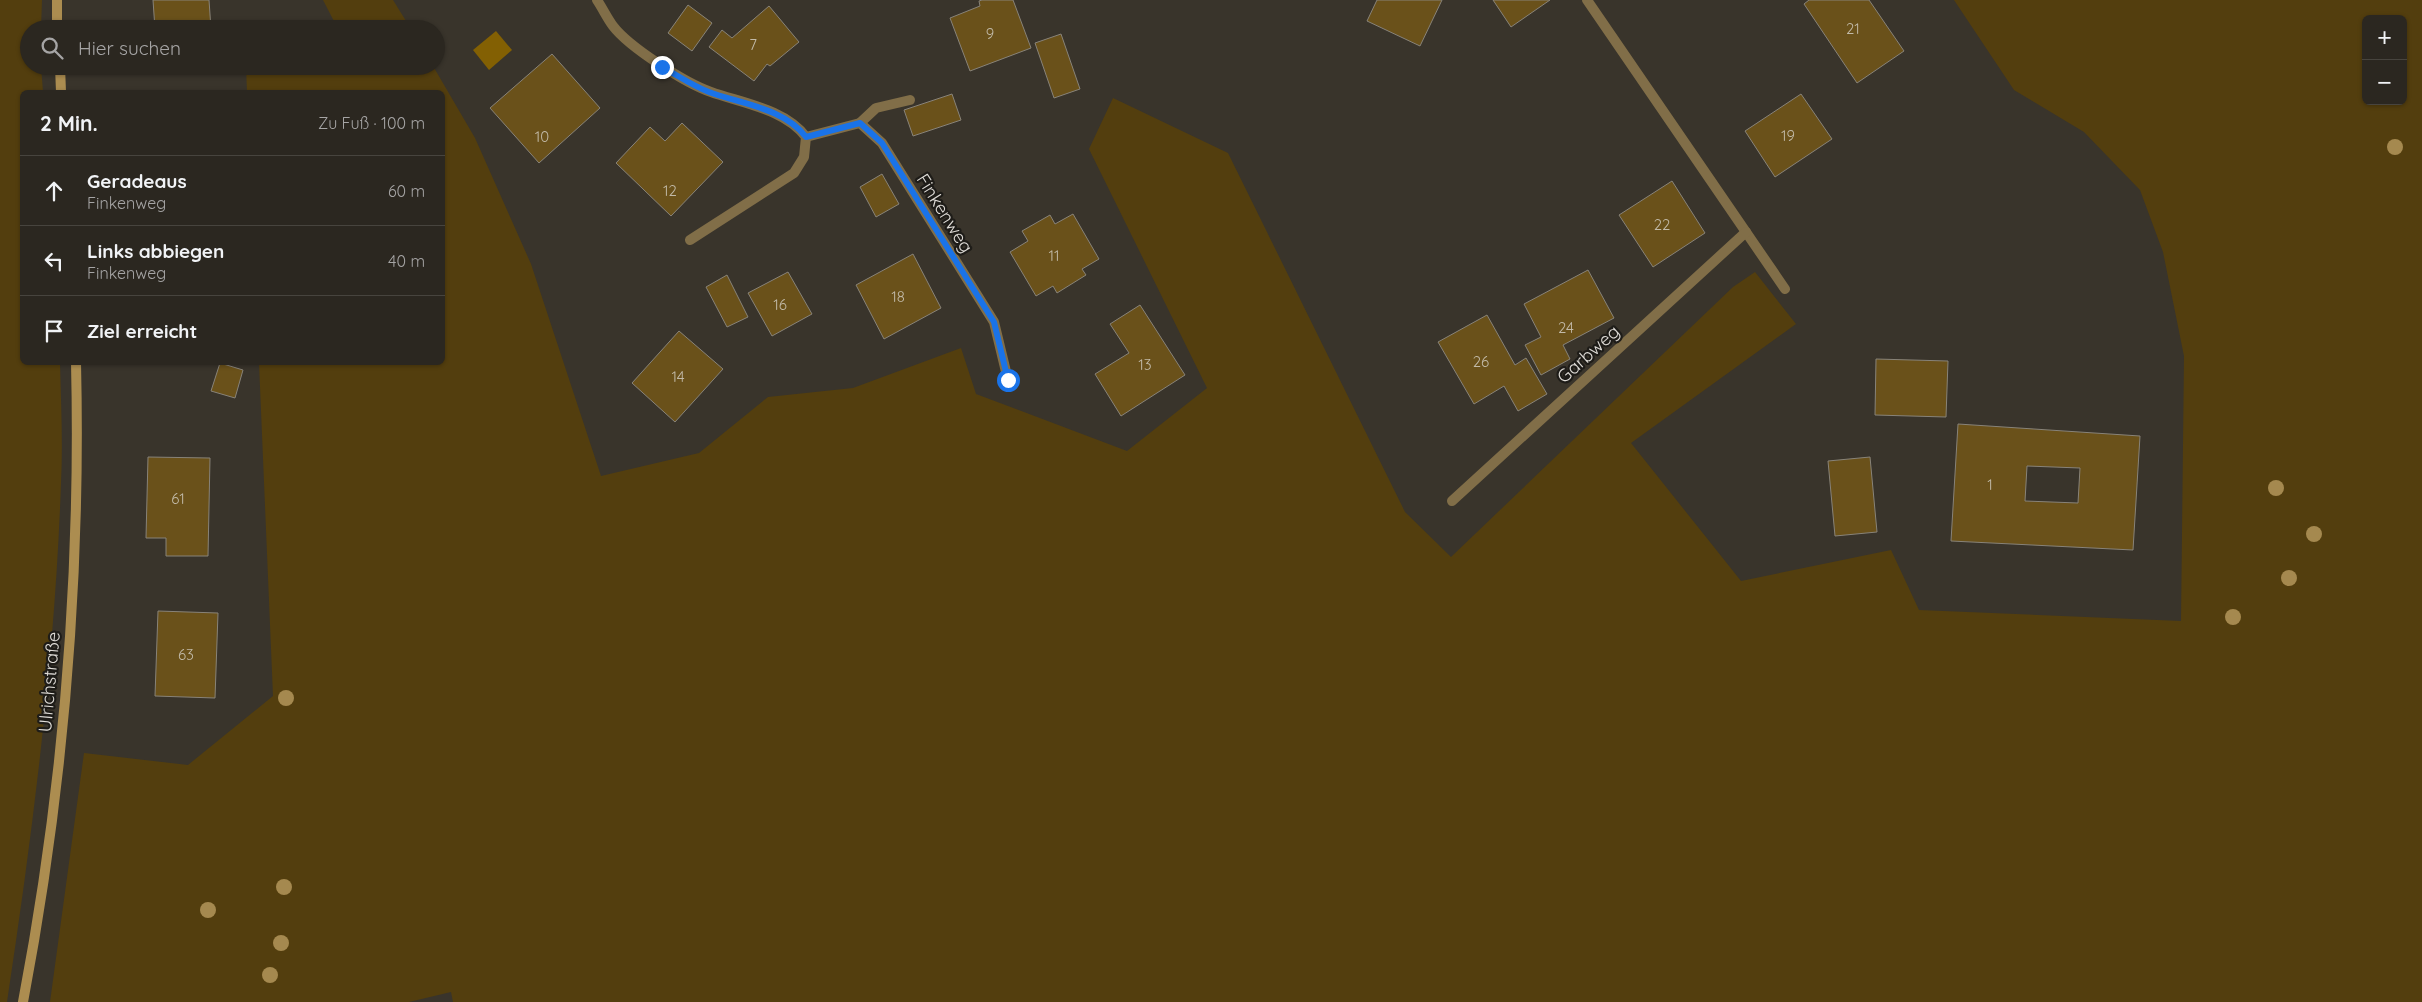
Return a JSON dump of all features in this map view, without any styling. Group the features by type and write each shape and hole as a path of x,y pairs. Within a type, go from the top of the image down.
{"street":[{"path":"57,0 57,20"},
{"path":"597,0 614,27 662,67 708,92 769,112 798,128 806,137 804,157 794,173 690,240"},
{"path":"1587,0 1785,289"},
{"path":"60,75 61,90"},
{"path":"806,137 860,123 876,108 910,100"},
{"name":"Finkenweg","path":"860,123 882,143 994,322 1008,380"},
{"name":"Garbweg","path":"1452,500 1746,232"},
{"name":"Ulrichstraße","path":"23,1002 50,830 64,709 74,577 78,425 76,365"}],"shaded area":[{"path":"0,0 42,0 41,20 20,20 20,75 42,75 43,90 20,90 20,365 60,365 62,468 54,613 42,743 26,873 7,1002 0,1002"},
{"path":"323,0 393,0 405,20 333,20"},
{"path":"1954,0 2422,0 2422,1002 453,1002 451,992 409,1002 50,1002 84,753 188,765 273,696 259,365 445,365 445,90 247,90 246,75 438,75 475,138 531,264 601,476 699,453 768,397 853,388 961,348 976,394 1127,451 1207,388 1089,149 1113,98 1228,153 1405,512 1451,557 1733,287 1755,272 1796,324 1631,443 1741,581 1891,550 1919,610 2181,621 2184,356 2163,252 2140,190 2084,132 2014,90"},
{"path":"496,31 512,50 489,70 473,50"}],"building":[{"path":"153,0 209,0 210,20 154,20"},
{"path":"1013,0 1031,48 970,71 950,18 980,6 979,1"},
{"path":"1377,0 1442,0 1420,46 1367,21"},
{"path":"1493,0 1550,0 1511,27"},
{"path":"1809,0 1869,0 1904,51 1857,83 1804,4"},
{"path":"688,5 712,23 692,51 668,33"},
{"path":"769,6 799,42 770,66 767,64 754,81 709,47 722,30 732,38"},
{"path":"1061,34 1080,89 1054,98 1035,43"},
{"path":"552,54 600,108 539,163 490,108"},
{"path":"952,94 961,120 913,136 904,110"},
{"path":"1801,94 1832,139 1775,177 1745,131"},
{"path":"682,123 723,162 671,216 616,163 650,127 665,141"},
{"path":"882,174 899,204 876,217 860,187"},
{"path":"1672,181 1705,233 1653,267 1619,215"},
{"path":"1073,214 1099,259 1082,269 1086,275 1057,293 1053,286 1036,296 1010,252 1028,241 1022,231 1050,215 1055,224"},
{"path":"913,254 941,308 884,339 856,285"},
{"path":"1588,270 1614,318 1563,345 1570,359 1541,375 1525,345 1541,337 1524,304"},
{"path":"788,272 812,314 772,336 748,293"},
{"path":"727,275 748,317 727,327 706,287"},
{"path":"1140,305 1185,375 1121,416 1095,374 1129,353 1110,324"},
{"path":"1487,315 1515,365 1526,358 1547,394 1518,411 1504,386 1474,404 1438,342"},
{"path":"679,331 723,369 675,422 632,383"},
{"path":"1876,359 1948,361 1946,417 1875,415"},
{"path":"219,365 243,370 235,398 211,391"},
{"path":"1958,424 2140,436 2133,550 1951,541","holes":["2027,466 2080,468 2078,503 2025,501"]},
{"path":"148,457 210,458 208,556 166,556 166,538 146,538"},
{"path":"1870,457 1877,532 1835,536 1828,461"},
{"path":"158,611 218,613 215,698 155,696"}],"route":[{"path":"662,67 708,92 769,112 798,128 806,137 860,123 882,143 994,322 1008,380"}]}
